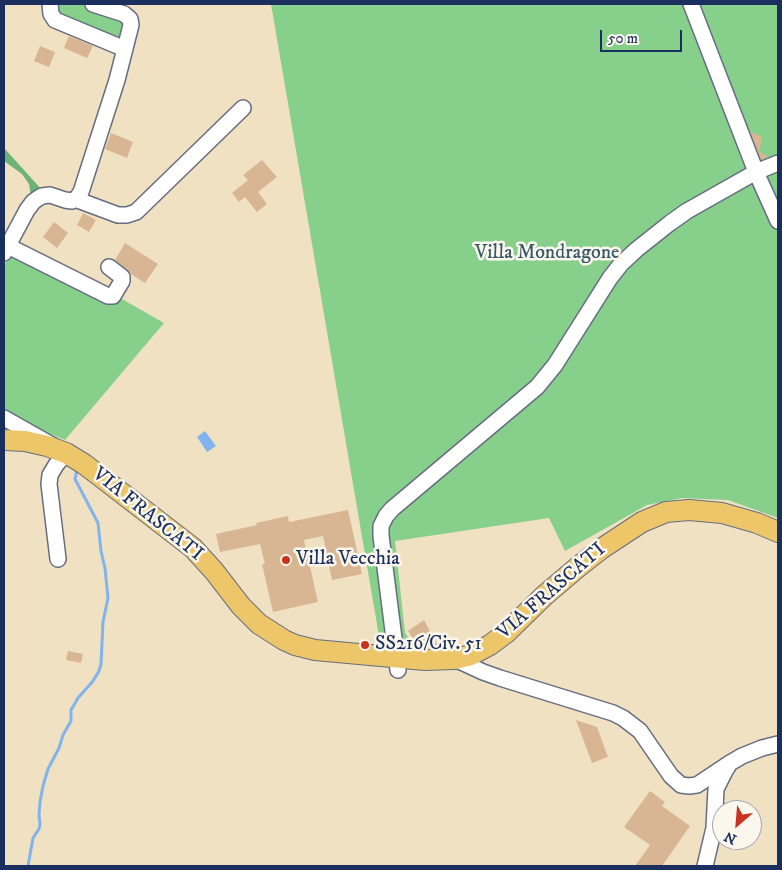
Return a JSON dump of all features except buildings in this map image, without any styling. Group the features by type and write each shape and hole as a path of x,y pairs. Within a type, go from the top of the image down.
{"main road":[{"name":"VIA FRASCATI","path":"4,440 32,442 56,449 66,453 101,477 193,548 206,561 246,612 276,636 295,645 310,649 398,664 425,660 455,659 480,651 512,628 545,595 588,558 633,527 666,512 677,510 710,511 738,517 778,532"}],"street":[{"path":"50,4 51,14 56,20 125,49"},
{"path":"93,4 121,13 130,20 131,28 81,192 72,201 50,195 37,198 27,210 6,249 108,296 113,296 122,281 122,277 109,267"},
{"path":"691,4 756,172 778,221"},
{"path":"75,199 118,216 136,212 243,108"},
{"path":"398,664 381,536 381,526 386,516 536,387 555,365 610,278 630,255 678,217 756,172 778,163"},
{"path":"4,418 66,453 50,475 49,484 58,559"},
{"path":"455,659 500,678 613,713 623,718 640,731 671,776 681,785 697,785 730,763 755,751 778,744"},
{"path":"704,866 714,828 716,789 730,763"}],"green space":[{"path":"59,4 82,4 125,18 122,44 55,15"},
{"name":"Villa Mondragone","path":"271,4 778,4 778,518 728,500 682,498 647,505 565,551 549,518 395,541 405,633 418,650 395,641 380,642"},
{"path":"4,148 43,191 31,196 29,184 22,174 4,161"},
{"path":"11,252 113,303 122,299 164,323 65,440 19,421 4,412 4,266"}],"water":[{"path":"205,431 216,446 207,452 197,437"}],"waterway":[{"path":"28,866 33,838 39,829 40,802 48,769 71,721 71,710 78,698 93,681 101,664 103,622 108,598 105,568 98,523 75,479 77,470"}],"place":[{"name":"Villa Vecchia","path":"286,560"},
{"name":"SS216/Civ. 51","path":"365,645"}]}
